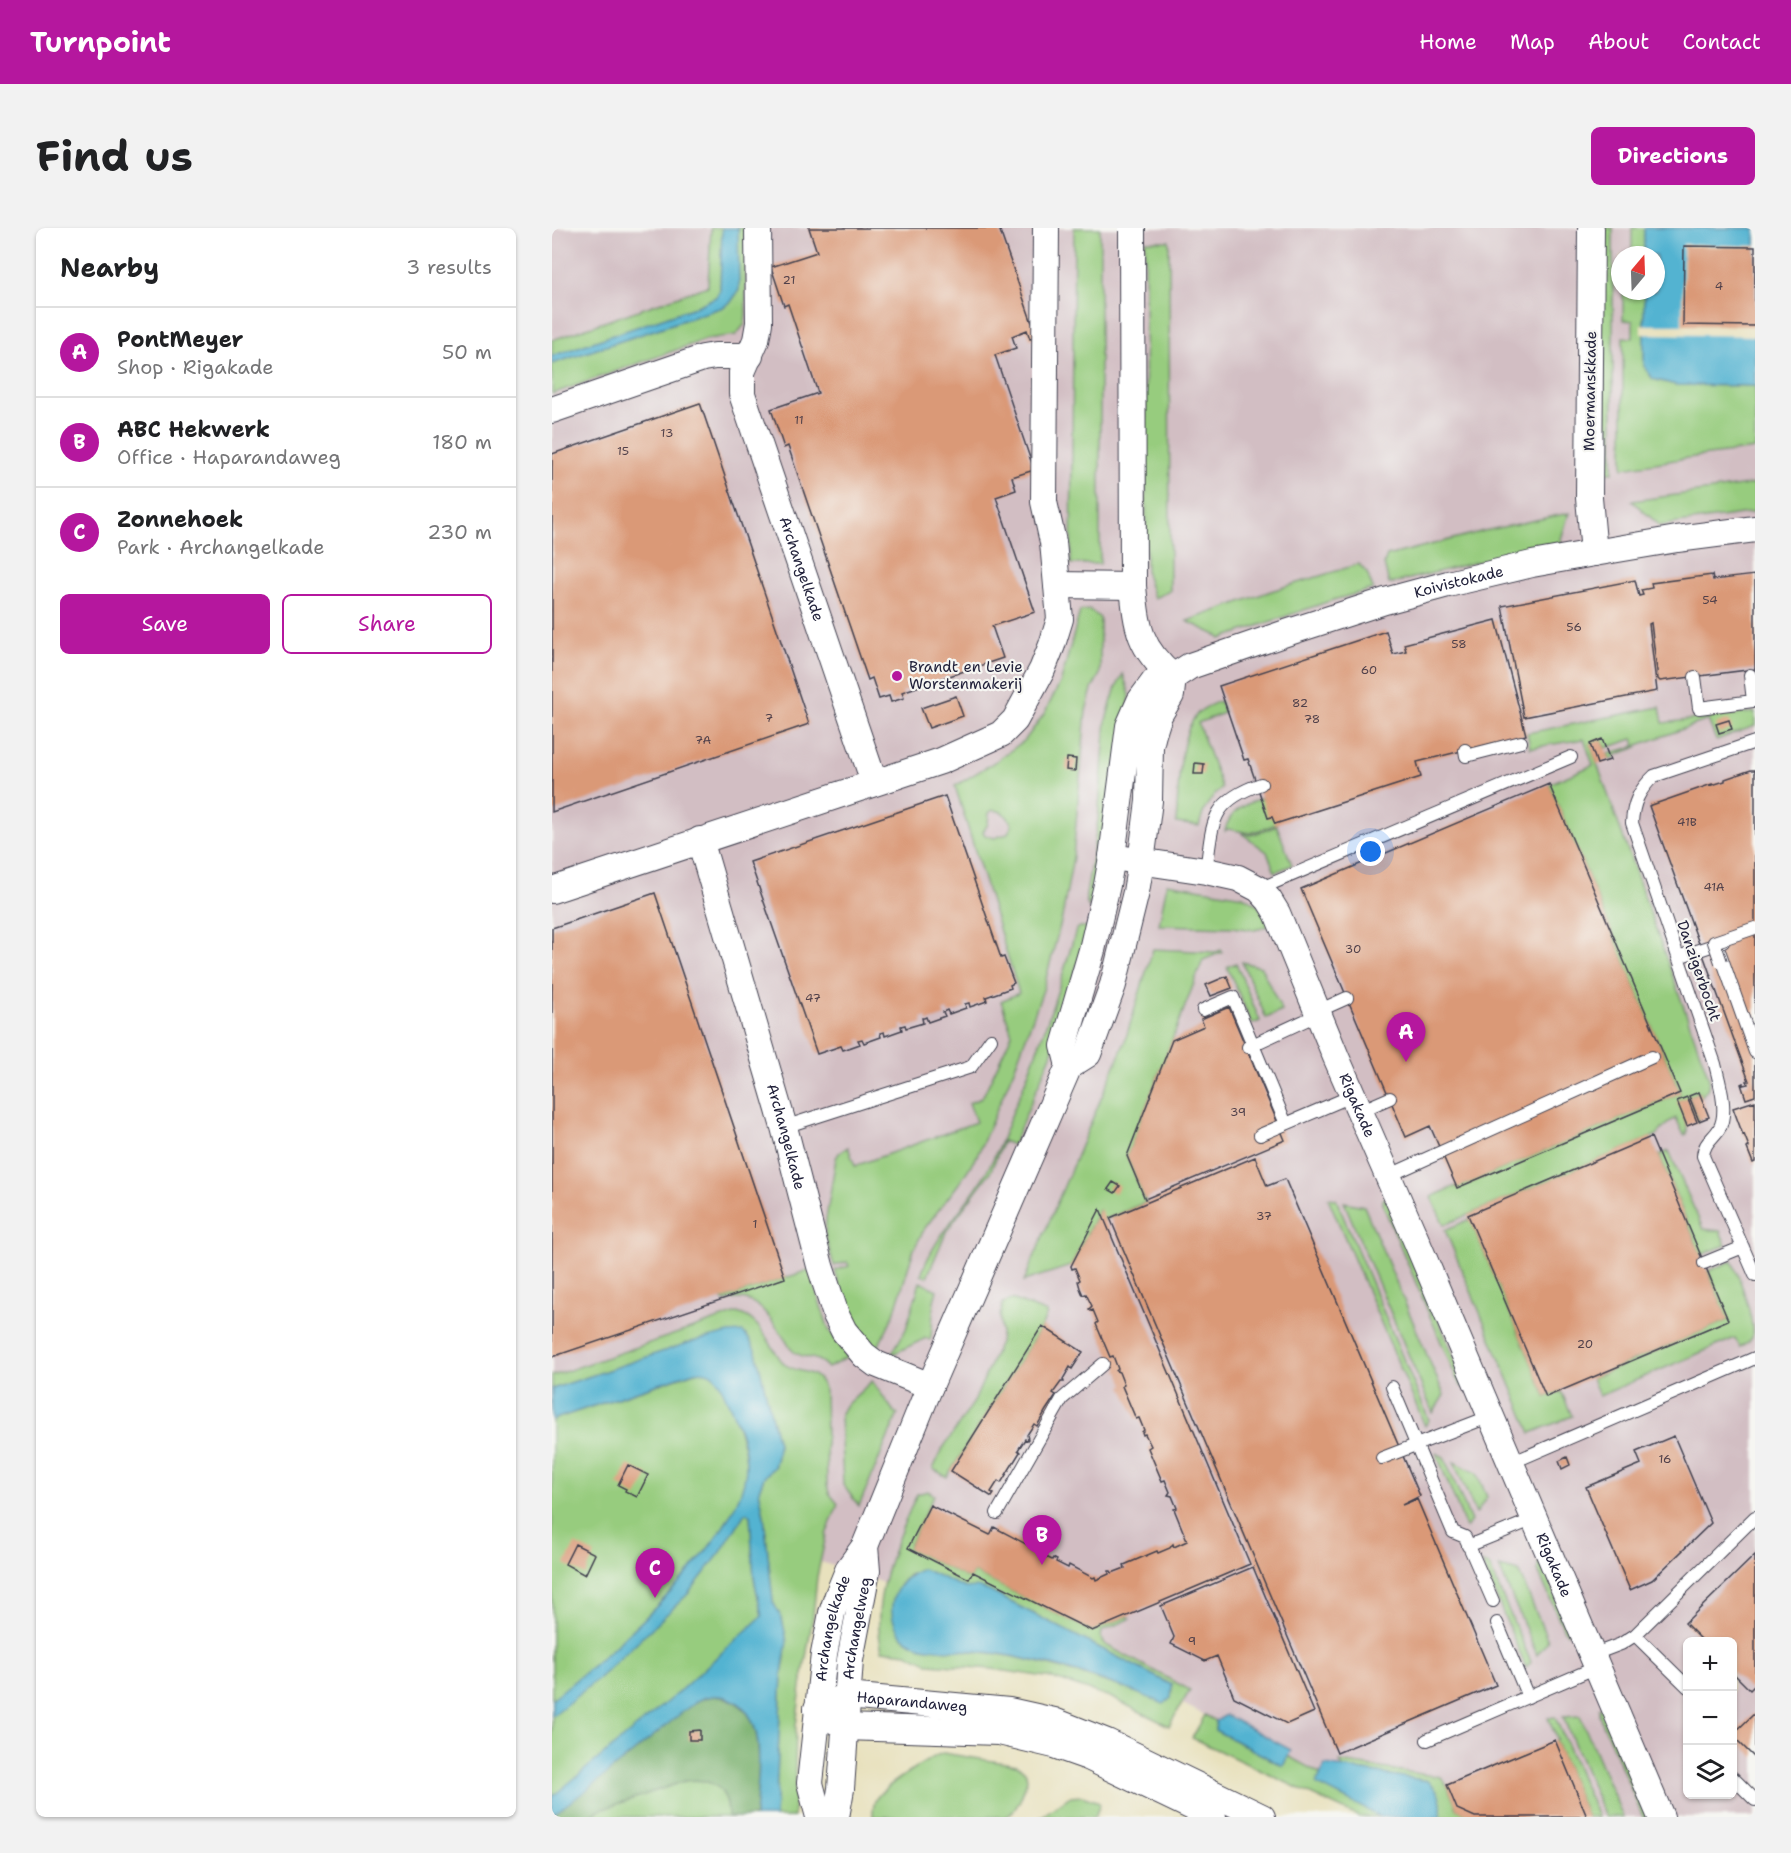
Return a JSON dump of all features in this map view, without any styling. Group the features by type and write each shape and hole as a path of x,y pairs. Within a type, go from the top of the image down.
{"street":[{"name":"Archangelkade","path":"758,228 759,323 756,340 742,372 742,394 874,782"},
{"path":"552,890 941,761 1001,734 1016,720 1042,670 1060,619 1053,542 1044,502 1046,228"},
{"path":"1132,228 1133,586 1141,638 1159,665 1173,678"},
{"name":"Moermanskkade","path":"1591,228 1589,498 1594,553"},
{"path":"552,410 703,358 750,356"},
{"name":"Koivistokade","path":"1173,678 1190,666 1385,601 1448,584 1532,564 1677,539 1755,529"},
{"path":"1057,585 1133,586"},
{"name":"Archangelkade","path":"817,1709 832,1613 849,1568 865,1546 930,1386 1069,1066 1088,1054 1101,1021 1124,944 1136,892 1149,801 1152,734 1171,695 1173,678 1158,678 1154,682 1140,701 1129,726 1112,856 1099,921 1064,1046 1069,1066"},
{"name":"Archangelkade","path":"700,840 784,1127 820,1266 841,1327 859,1350 876,1364 930,1386"},
{"path":"1112,856 1238,878 1259,889"},
{"name":"Rigakade","path":"1259,889 1269,900 1276,913 1661,1817"},
{"name":"Archangelweg","path":"836,1817 841,1789 850,1660 867,1571 865,1546"},
{"name":"Haparandaweg","path":"817,1709 847,1696 1009,1711 1054,1721 1107,1742 1262,1817"},
{"path":"819,1817 810,1783 817,1709 845,1727"},
{"name":"Haparandaweg","path":"845,1727 999,1732 1054,1745 1088,1757 1213,1817"}],"lane":[{"path":"1695,677 1699,708 1753,701 1750,675"},
{"path":"1465,750 1466,756 1521,742"},
{"name":"Danzigerbocht","path":"1755,742 1654,776 1638,794 1633,808 1632,823 1715,1064 1720,1086 1723,1118 1720,1127 1706,1143 1703,1156 1755,1275"},
{"path":"1259,889 1570,757"},
{"path":"1206,871 1214,820 1220,808 1232,797 1261,784"},
{"path":"1678,957 1755,929"},
{"path":"1721,962 1714,942 1755,929"},
{"path":"1717,944 1755,1052"},
{"path":"1203,1010 1233,998 1250,1046 1286,1124"},
{"path":"1250,1046 1347,998"},
{"path":"784,1127 970,1067 991,1039"},
{"path":"1388,1176 1652,1056"},
{"path":"1260,1135 1286,1124 1357,1103 1390,1098"},
{"path":"1704,1263 1743,1247"},
{"path":"1511,1463 1755,1358"},
{"path":"997,1513 1062,1399 1103,1364"},
{"path":"1392,1387 1453,1532 1465,1537 1493,1601"},
{"path":"1382,1458 1491,1416"},
{"path":"1427,1740 1528,1697 1595,1661 1635,1635 1755,1516"},
{"path":"1468,1546 1534,1519"},
{"path":"1497,1623 1528,1697"},
{"path":"1635,1635 1683,1682"},
{"path":"1737,1782 1755,1800"}],"shaded area":[{"path":"552,228 1644,228 1644,246 1611,246 1611,300 1644,300 1644,366 1665,381 1755,386 1755,1817 1381,1817 1321,1774 1171,1698 883,1583 821,1562 826,1535 838,1504 829,1493 827,1485 825,1391 711,1373 552,1420"}],"green space":[{"path":"711,228 722,228 720,290 716,297 695,307 552,356 552,340 708,286"},
{"path":"738,228 745,228 746,314 745,324 736,335 707,339 552,394 552,364 723,307 731,302 739,290"},
{"path":"1074,228 1100,228 1100,564 1071,564"},
{"path":"1598,228 1613,228 1611,300 1613,300 1613,472 1598,472"},
{"path":"1632,228 1644,228 1644,246 1632,246"},
{"path":"1145,241 1169,241 1170,591 1154,598 1146,574"},
{"path":"1623,300 1644,300 1644,366 1653,379 1676,385 1755,386 1755,449 1623,468 1623,337 1633,338 1633,321 1623,320"},
{"path":"1755,484 1755,512 1658,526 1632,501"},
{"path":"1569,513 1561,539 1562,543 1389,584 1384,564 1387,556 1484,531"},
{"path":"1359,564 1367,573 1373,589 1330,601 1220,639 1187,621 1271,591"},
{"path":"1090,610 1100,618 1100,674 1092,689 1086,711 1073,857 1062,918 1043,990 1015,1067 977,1156 925,1228 914,1249 894,1314 877,1349 860,1332 849,1314 835,1270 849,1266 847,1262 834,1266 825,1235 836,1158 848,1147 855,1166 976,1122 969,1103 984,1094 1012,1034 1001,1001 1019,993 955,786 1025,740 1044,714 1061,681 1080,611","holes":["993,810 1003,813 1012,826 1007,834 994,838 983,832 988,824 989,813"]},
{"path":"1123,674 1130,695 1109,827 1089,908 1086,895 1098,819 1106,720 1115,690"},
{"path":"1220,701 1224,713 1198,723 1222,788 1207,805 1199,826 1176,823 1180,764 1187,734 1199,712"},
{"path":"1660,707 1663,723 1755,712 1755,726 1716,740 1708,720 1638,745 1638,747 1615,755 1616,758 1610,760 1608,754 1636,746 1633,739 1606,748 1602,740 1590,744 1709,1078 1708,1088 1701,1097 1699,1092 1689,1096 1699,1121 1697,1122 1688,1097 1678,1101 1687,1126 1687,1134 1684,1135 1676,1118 1657,1135 1444,1225 1431,1197 1680,1093 1549,784 1593,765 1584,739 1530,748 1527,733"},
{"path":"1265,797 1277,824 1251,833 1228,829 1225,831 1230,818 1240,808"},
{"path":"1277,826 1292,865 1275,872 1267,852 1241,833 1251,835"},
{"path":"1167,883 1243,896 1257,904 1271,925 1255,930 1159,925"},
{"path":"1080,927 1088,927 1051,1055 1013,1145 1003,1141 991,1171 946,1232 927,1277 921,1275 943,1232 981,1181 995,1155 1021,1093 1054,1001 1076,930"},
{"path":"1153,949 1216,952 1221,950 1222,952 1203,960 1127,1156 1146,1202 1104,1220 1099,1210 1071,1266 1024,1281 1124,1044"},
{"path":"1242,962 1261,967 1282,1011 1266,1018"},
{"path":"1236,963 1260,1021 1252,1024 1227,967"},
{"path":"1669,1151 1703,1229 1720,1231 1726,1245 1701,1255 1659,1155"},
{"path":"1386,1197 1466,1385 1462,1387 1383,1205 1383,1199"},
{"path":"1328,1198 1336,1199 1429,1420 1425,1426"},
{"path":"1344,1202 1364,1206 1444,1395 1433,1413"},
{"path":"1470,1219 1546,1397 1561,1391 1572,1416 1531,1433 1445,1230"},
{"path":"1732,1261 1749,1311 1752,1338 1740,1347 1735,1338 1599,1396 1592,1378 1728,1320 1708,1271"},
{"path":"809,1270 829,1330 848,1357 828,1368 815,1359 793,1351 761,1308 745,1300 735,1299 724,1302 723,1299"},
{"path":"920,1282 937,1290 930,1340 926,1338 891,1355 906,1329"},
{"path":"1012,1299 1047,1313 1042,1326 947,1477 933,1469 943,1448 974,1402 1000,1342 1000,1316 1003,1303"},
{"path":"737,1313 759,1327 784,1364 813,1375 821,1383 825,1391 827,1485 829,1493 838,1504 826,1535 817,1577 801,1687 796,1726 794,1817 775,1817 785,1633 782,1619 773,1602 759,1490 764,1477 774,1467 778,1444 756,1352 749,1339 691,1342 552,1389 552,1376"},
{"path":"701,1370 714,1376 719,1382 735,1418 745,1456 746,1477 739,1497 750,1514 754,1578 762,1616 755,1817 552,1817 552,1420"},
{"path":"872,1381 898,1414 859,1506 843,1485 840,1415 845,1406"},
{"path":"1436,1453 1444,1457 1471,1521 1466,1528"},
{"path":"1454,1462 1477,1473 1487,1497 1476,1514"},
{"path":"928,1491 934,1495 908,1548 969,1579 973,1572 1092,1631 1128,1616 1130,1619 1102,1631 1101,1638 1106,1645 1190,1690 1169,1726 1110,1697 1052,1678 992,1669 929,1664 907,1653 882,1650 879,1611 882,1590 901,1530 917,1494","holes":["923,1569 965,1588 989,1591 1172,1685 1171,1698 1167,1700 1020,1658 926,1647 903,1637 899,1586 908,1575"]},
{"path":"1541,1562 1571,1632 1567,1633 1564,1630 1538,1571 1538,1563"},
{"path":"1482,1563 1489,1565 1531,1662 1526,1668"},
{"path":"1499,1567 1519,1572 1548,1641 1537,1655"},
{"path":"713,1696 732,1701 746,1711 754,1725 759,1762 755,1817 728,1817 728,1807 722,1792 711,1783 695,1780 685,1781 600,1810 589,1817 552,1817 680,1712 704,1698"},
{"path":"1602,1707 1649,1817 1643,1817 1599,1715 1599,1708"},
{"path":"1205,1715 1216,1721 1215,1730 1283,1766 1288,1756 1321,1774 1317,1784 1381,1817 1359,1817 1192,1738"},
{"path":"1580,1716 1623,1817 1605,1817 1563,1717"},
{"path":"1555,1717 1598,1817 1587,1817 1548,1718"},
{"path":"943,1753 1017,1765 1026,1773 1027,1779 1014,1810 1006,1817 873,1817 874,1802 884,1790"},
{"path":"1340,1762 1441,1777 1457,1809 1475,1817 1439,1817 1440,1798 1429,1781 1343,1768"},
{"path":"1082,1796 1100,1804 1095,1817 1041,1817 1069,1797"}],"water":[{"path":"722,228 738,228 739,290 731,302 723,307 552,364 552,356 695,307 716,297 720,290"},
{"path":"1644,228 1755,228 1755,386 1676,385 1653,379 1644,366 1644,300 1665,300 1665,246 1644,246"},
{"path":"743,1332 756,1352 778,1444 774,1467 764,1477 759,1490 773,1602 782,1619 787,1641 782,1674 775,1817 755,1817 759,1769 757,1735 752,1720 744,1708 722,1696 708,1697 695,1702 588,1789 552,1815 552,1797 674,1696 762,1616 754,1578 750,1514 745,1513 721,1552 688,1594 598,1679 552,1716 552,1699 637,1626 699,1560 723,1526 740,1495 746,1456 738,1424 720,1384 710,1373 694,1372 552,1420 552,1389 691,1342"},
{"path":"923,1569 965,1588 976,1587 989,1591 1172,1685 1171,1698 1164,1704 1078,1672 1015,1657 989,1652 927,1648 912,1643 895,1625 892,1603 902,1583"},
{"path":"1226,1715 1291,1750 1283,1766 1215,1730 1216,1721"},
{"path":"1325,1765 1429,1781 1440,1797 1440,1817 1381,1817 1316,1784"}],"pier":[{"path":"1683,244 1755,246 1755,336 1641,334 1641,325 1682,325"}],"building":[{"path":"809,228 999,228 1038,336 1030,339 1027,330 1012,336 1016,348 995,355 1034,470 1012,477 1016,490 996,497 1035,612 992,626 1003,658 902,692 904,698 891,702 889,696 879,699 872,678 868,680 788,446 784,448 771,409 818,393 788,304 784,306 771,267 817,252"},
{"path":"1684,246 1755,247 1755,326 1683,325"},
{"path":"700,403 809,724 552,812 552,454"},
{"path":"1712,575 1713,580 1755,575 1755,669 1660,681 1651,623 1649,624 1657,691 1524,717 1502,606 1635,580 1639,596 1643,595 1641,590 1652,588 1651,583"},
{"path":"1496,620 1526,735 1417,762 1421,777 1275,824 1272,817 1268,818 1248,759 1244,760 1219,686 1386,631 1393,654 1406,651 1404,644"},
{"path":"956,696 963,716 929,728 921,708"},
{"path":"1729,720 1732,729 1719,733 1716,724"},
{"path":"1602,739 1610,760 1597,764 1590,744"},
{"path":"1067,758 1076,759 1075,771 1066,770"},
{"path":"1195,763 1204,764 1203,774 1194,774"},
{"path":"1755,770 1755,1096 1746,1099 1741,1084 1748,1084 1747,1081 1749,1081 1649,806"},
{"path":"1549,784 1680,1093 1457,1188 1430,1126 1406,1137 1301,889"},
{"path":"945,796 1001,958 1004,957 1014,983 1010,985 1011,988 986,997 987,1001 970,1007 969,1003 965,1004 966,1008 949,1014 947,1010 943,1012 945,1016 928,1022 926,1017 922,1018 923,1023 906,1028 905,1025 901,1026 902,1030 885,1036 884,1032 880,1033 881,1037 864,1043 862,1039 858,1040 860,1044 843,1050 841,1046 817,1054 750,862"},
{"path":"655,893 785,1278 552,1357 552,928"},
{"path":"1227,976 1232,988 1211,996 1206,985"},
{"path":"1229,1007 1285,1140 1145,1199 1127,1156 1172,1040 1204,1026 1201,1019"},
{"path":"1699,1092 1709,1117 1699,1121 1689,1096"},
{"path":"1687,1097 1697,1122 1687,1126 1677,1101"},
{"path":"1755,1101 1755,1162 1753,1163 1733,1108"},
{"path":"1651,1137 1728,1320 1546,1397 1468,1215"},
{"path":"1255,1157 1267,1186 1285,1179 1420,1496 1402,1505 1417,1499 1496,1685 1337,1753 1110,1218"},
{"path":"1113,1182 1120,1186 1115,1193 1108,1189"},
{"path":"1100,1209 1250,1564 1092,1631 973,1572 969,1579 908,1548 930,1505 990,1535 994,1527 1041,1552 1040,1554 1057,1560 1056,1562 1068,1568 1069,1565 1095,1577 1096,1580 1109,1574 1109,1571 1112,1573 1125,1568 1124,1565 1170,1548 1173,1544 1174,1547 1187,1541 1174,1509 1177,1508 1172,1496 1168,1495 1170,1492 1165,1480 1162,1481 1148,1448 1151,1446 1145,1434 1143,1435 1144,1430 1139,1418 1136,1419 1122,1386 1124,1385 1119,1372 1116,1371 1118,1369 1113,1356 1110,1357 1096,1324 1098,1322 1093,1310 1089,1309 1092,1306 1086,1294 1083,1295 1078,1281 1080,1280 1075,1268 1072,1269 1071,1266"},
{"path":"1042,1326 1083,1352 1072,1369 1070,1367 1063,1379 1064,1382 1061,1382 1053,1393 1056,1395 1037,1426 1034,1424 1027,1435 1028,1439 1025,1439 1018,1450 1020,1452 1001,1483 998,1481 991,1492 994,1494 992,1497 951,1471"},
{"path":"1674,1436 1711,1523 1652,1580 1630,1590 1586,1487 1641,1464 1636,1452"},
{"path":"1567,1457 1570,1465 1562,1469 1559,1461"},
{"path":"628,1465 648,1475 637,1497 618,1485"},
{"path":"575,1544 595,1554 585,1575 565,1564"},
{"path":"1755,1555 1755,1685 1750,1690 1737,1677 1737,1637 1699,1637 1685,1623"},
{"path":"1253,1567 1314,1712 1287,1724 1234,1697 1217,1656 1205,1661 1171,1644 1174,1637 1161,1606"},
{"path":"1755,1713 1755,1758 1737,1740 1737,1730"},
{"path":"700,1730 700,1740 689,1740 689,1731"},
{"path":"1555,1740 1587,1817 1475,1817 1457,1809 1447,1785"}],"place":[{"name":"Brandt en Levie Worstenmakerij","path":"897,676"},
{"name":"PontMeyer","path":"1406,1062"},
{"name":"ABC Hekwerk","path":"1042,1565"},
{"name":"Zonnehoek","path":"655,1598"}]}
